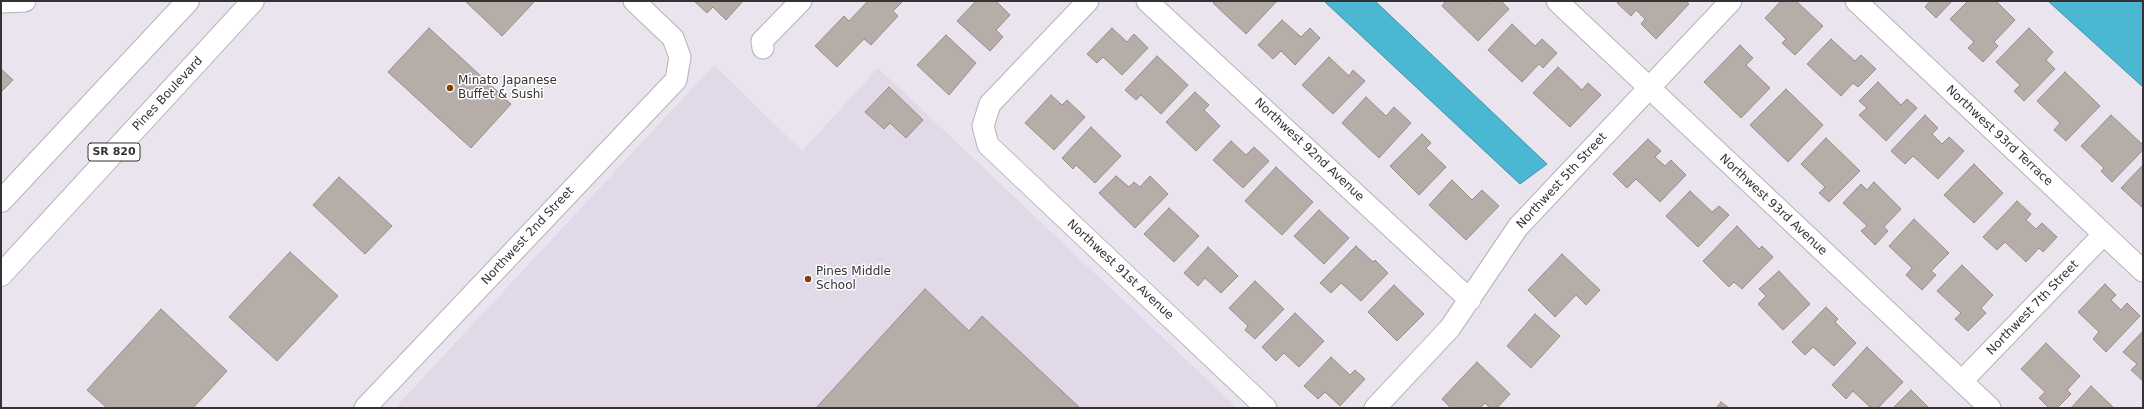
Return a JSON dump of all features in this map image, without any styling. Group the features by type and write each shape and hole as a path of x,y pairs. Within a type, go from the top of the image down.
{"highway":[{"path":"1,201 188,1"},
{"name":"Pines Boulevard","path":"1,275 253,1"}],"street":[{"path":"1,2 25,1"},
{"name":"Northwest 2nd Street","path":"365,408 676,80 680,58 673,38 634,1"},
{"name":"Northwest 91st Avenue","path":"1088,1 990,104 983,126 988,145 1266,408"},
{"name":"Northwest 92nd Avenue","path":"1147,1 1470,300"},
{"name":"Northwest 93rd Avenue","path":"1557,1 1649,90 1990,408"},
{"name":"Northwest 5th Street","path":"1374,408 1450,328 1518,227 1649,90 1731,1"},
{"name":"Northwest 93rd Terrace","path":"1856,1 2143,271"},
{"path":"763,48 762,41 798,2"},
{"name":"Northwest 7th Street","path":"1962,382 2104,234"}],"shaded area":[{"name":"Pines Middle School","path":"714,65 802,151 878,68 1237,408 395,408"}],"water":[{"path":"1324,1 1375,1 1547,164 1520,184"},
{"path":"2048,1 2143,1 2143,87"}],"building":[{"path":"465,1 535,1 502,36"},
{"path":"694,1 743,1 726,20 713,7 707,13"},
{"path":"868,1 903,1 893,11 898,16 871,45 864,39 837,67 815,46 844,16 849,21"},
{"path":"976,1 996,1 1010,15 996,30 1003,37 990,51 957,21"},
{"path":"1215,1 1277,1 1246,34 1213,3"},
{"path":"1446,1 1487,1 1490,4 1492,1 1501,1 1509,9 1478,41 1442,6"},
{"path":"1619,1 1686,1 1689,4 1656,39 1641,24 1645,19 1636,10 1631,16 1617,3"},
{"path":"1781,1 1796,1 1823,26 1795,55 1782,43 1786,39 1765,18"},
{"path":"1930,1 1952,1 1936,18 1925,7"},
{"path":"1968,1 1996,1 2015,20 1994,42 1998,46 1983,62 1968,48 1974,42 1950,19"},
{"path":"1282,20 1301,37 1310,28 1320,38 1295,65 1281,51 1273,59 1258,45"},
{"path":"1512,24 1535,46 1542,39 1557,53 1543,68 1539,64 1522,82 1488,50"},
{"name":"Minato Japanese Buffet & Sushi","path":"429,28 511,104 471,148 388,72"},
{"path":"1112,28 1127,42 1134,34 1148,48 1122,75 1103,57 1097,63 1087,54"},
{"path":"2029,28 2053,52 2046,60 2055,69 2024,101 2014,91 2020,85 1996,62"},
{"path":"946,35 976,63 949,95 917,65"},
{"path":"1831,39 1855,61 1861,55 1876,69 1858,87 1853,83 1841,96 1807,64"},
{"path":"1740,45 1753,58 1746,65 1770,88 1741,118 1704,82"},
{"path":"1157,56 1188,85 1161,114 1141,95 1136,100 1125,90"},
{"path":"1329,57 1349,76 1353,70 1365,81 1333,114 1302,85"},
{"path":"1558,67 1582,90 1588,83 1601,95 1570,127 1533,93"},
{"path":"1,69 13,80 1,92"},
{"path":"2065,72 2100,106 2066,141 2054,130 2060,123 2037,101"},
{"path":"1878,82 1901,105 1907,99 1917,108 1886,141 1859,115 1867,108 1859,101"},
{"path":"889,87 923,120 906,138 890,123 884,129 865,112"},
{"path":"1786,89 1823,125 1788,162 1750,125"},
{"path":"1195,92 1209,105 1204,110 1220,126 1196,151 1166,122"},
{"path":"1051,95 1062,105 1067,100 1085,117 1054,150 1025,123"},
{"path":"1366,97 1386,116 1394,107 1411,123 1379,158 1342,123"},
{"path":"1925,115 1938,128 1932,134 1942,144 1949,137 1964,151 1938,179 1913,156 1905,164 1891,151"},
{"path":"2111,115 2143,145 2143,150 2112,182 2101,171 2104,168 2081,146"},
{"path":"1091,127 1121,156 1095,183 1076,165 1073,169 1062,158"},
{"path":"1422,134 1431,143 1426,148 1446,167 1419,195 1390,166"},
{"path":"1826,138 1860,171 1829,202 1819,193 1825,187 1801,164"},
{"path":"1648,139 1661,151 1655,157 1665,166 1671,160 1686,175 1660,202 1636,179 1627,188 1613,174"},
{"path":"1231,141 1246,155 1254,147 1269,161 1243,188 1213,160"},
{"path":"1974,164 2003,193 1974,223 1944,195"},
{"path":"2143,165 2143,208 2121,188"},
{"path":"1276,167 1313,202 1282,235 1245,201"},
{"path":"1116,176 1129,187 1134,182 1140,187 1150,176 1168,194 1135,228 1099,193"},
{"path":"339,177 392,226 365,254 313,205"},
{"path":"1452,180 1472,200 1482,190 1499,206 1466,240 1429,205"},
{"path":"1874,182 1901,209 1884,227 1888,231 1875,245 1861,231 1867,226 1843,203 1861,184 1867,190"},
{"path":"1690,191 1712,212 1719,206 1729,215 1698,247 1666,216"},
{"path":"2017,201 2031,214 2026,220 2036,229 2042,223 2057,237 2043,252 2039,248 2026,262 2005,242 1997,250 1983,237"},
{"path":"1169,208 1199,236 1174,262 1144,234"},
{"path":"1319,210 1349,238 1324,264 1294,236"},
{"path":"1914,219 1949,253 1931,271 1936,275 1922,290 1906,275 1912,268 1889,246"},
{"path":"1737,226 1759,249 1762,246 1773,257 1742,289 1734,282 1729,287 1703,261"},
{"path":"1356,246 1373,262 1375,260 1388,273 1361,301 1341,283 1331,293 1320,283"},
{"path":"1208,247 1238,276 1221,293 1205,278 1198,286 1184,273"},
{"path":"290,252 338,296 277,361 229,317"},
{"path":"1562,254 1600,290 1586,305 1576,295 1555,317 1528,290"},
{"path":"1962,265 1993,295 1981,308 1986,313 1968,331 1955,319 1961,313 1937,291"},
{"path":"1779,271 1810,304 1783,330 1758,304 1766,296 1759,289"},
{"path":"1255,281 1284,309 1255,339 1245,330 1248,326 1229,308"},
{"path":"2105,284 2116,295 2111,300 2121,310 2127,303 2140,316 2106,352 2093,339 2099,332 2078,312"},
{"path":"1394,285 1424,314 1397,341 1368,312"},
{"name":"Pines Middle School","path":"925,289 969,331 982,316 1080,408 816,408"},
{"path":"1826,307 1838,319 1835,322 1856,343 1834,366 1813,347 1805,355 1792,342"},
{"path":"161,309 227,371 193,408 107,408 87,390"},
{"path":"1295,313 1324,341 1299,367 1284,353 1276,361 1262,347"},
{"path":"1535,314 1560,336 1531,368 1507,346"},
{"path":"2143,331 2143,381 2131,370 2137,364 2123,352"},
{"path":"2046,343 2080,376 2067,390 2071,394 2057,408 2049,408 2039,398 2045,392 2021,369"},
{"path":"1867,347 1903,382 1878,408 1871,408 1853,391 1846,399 1832,385"},
{"path":"1331,357 1350,375 1355,370 1365,379 1340,406 1325,392 1318,399 1304,386"},
{"path":"1477,362 1510,394 1497,408 1490,408 1485,403 1480,408 1451,408 1442,399"},
{"path":"2091,386 2114,408 2071,408"},
{"path":"1911,390 1929,408 1893,408"},
{"path":"1721,402 1729,408 1716,408"}],"place":[{"name":"Minato Japanese Buffet & Sushi","path":"450,88"},
{"name":"Pines Middle School","path":"808,279"}]}
